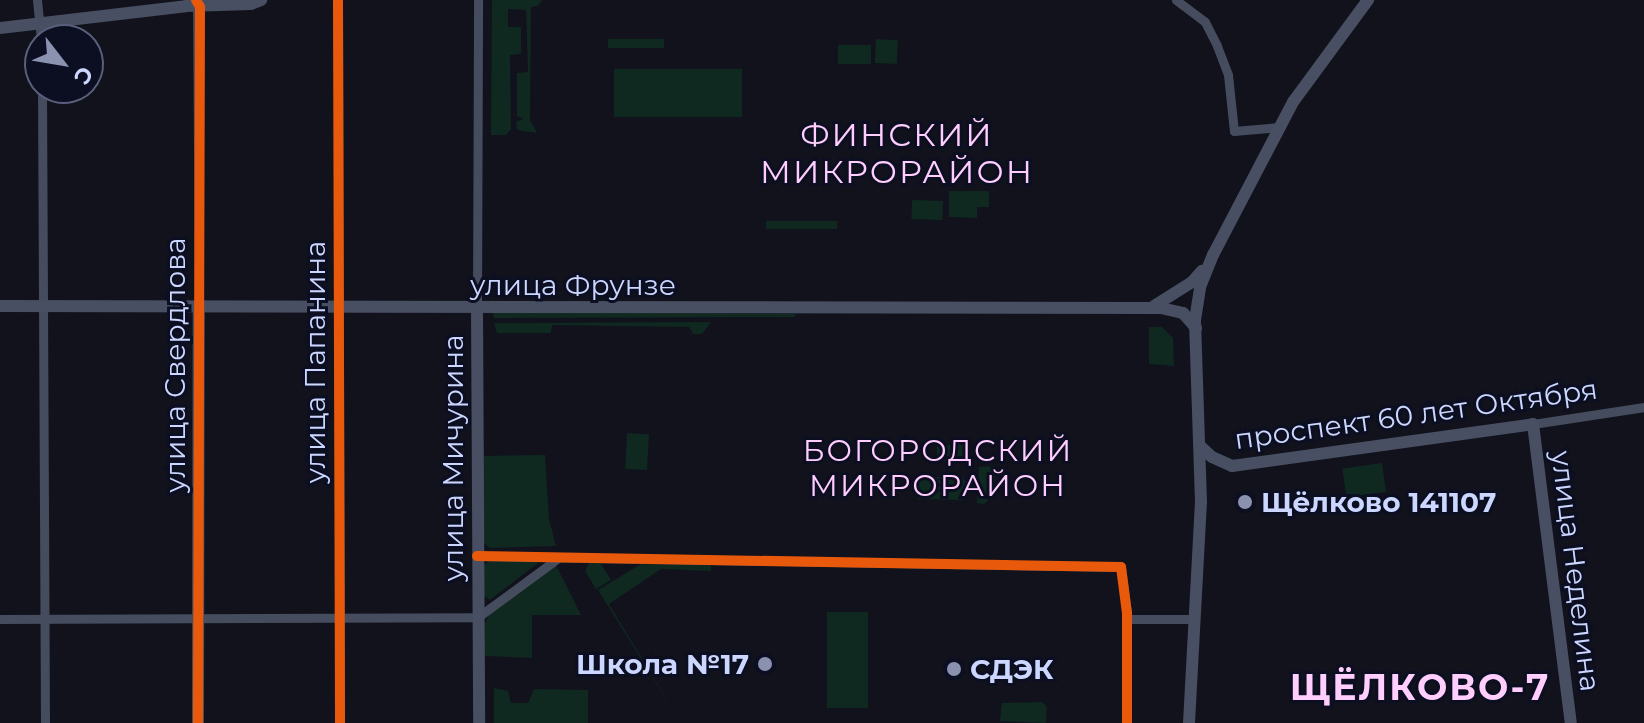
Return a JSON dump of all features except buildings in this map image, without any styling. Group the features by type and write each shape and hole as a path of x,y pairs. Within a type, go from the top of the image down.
{"street":[{"path":"37,0 41,24"},
{"path":"48,24 198,3 251,4 261,0"},
{"name":"улица Папанина","path":"338,0 340,723"},
{"name":"улица Мичурина","path":"478,0 479,723"},
{"path":"1176,0 1205,22 1217,46 1228,75 1234,131 1279,127"},
{"path":"1146,308 1173,296 1197,278 1213,255 1279,127 1368,0"},
{"name":"улица Свердлова","path":"198,3 198,723"},
{"path":"0,28 24,26"},
{"path":"42,104 45,723"},
{"path":"1189,723 1200,446 1196,328 1198,300 1213,255"},
{"path":"1184,287 1192,288 1198,300"},
{"path":"1173,296 1173,303 1196,328"},
{"path":"1181,312 1190,312 1198,300"},
{"name":"улица Фрунзе","path":"0,306 1146,308 1181,312"},
{"name":"проспект 60 лет Октября","path":"1200,446 1212,457 1232,466 1644,407"},
{"name":"улица Неделина","path":"1533,424 1571,723"},
{"path":"0,619 478,617 548,562 566,555"},
{"path":"477,556 566,555 1121,567 1127,619 1127,723"},
{"path":"1127,619 1193,619"}],"green space":[{"path":"492,0 542,0 538,6 531,7 530,120 537,133 517,130 516,122 523,119 517,116 517,73 528,72 526,10 508,9 508,27 521,27 521,54 510,55 511,129 506,135 491,135"},
{"path":"608,39 664,39 664,48 608,48"},
{"path":"876,39 898,40 897,64 875,63"},
{"path":"838,45 871,45 871,64 838,64"},
{"path":"614,69 742,69 742,117 614,117"},
{"path":"949,191 989,191 989,207 977,207 977,218 949,217"},
{"path":"912,200 943,201 942,220 911,219"},
{"path":"766,221 837,221 837,229 766,229"},
{"path":"493,312 795,314 795,317 494,318"},
{"path":"711,322 702,334 693,334 689,327 552,325 551,333 497,333 494,323"},
{"path":"1149,327 1162,327 1173,338 1174,366 1149,364"},
{"path":"627,433 649,434 647,470 625,469"},
{"path":"937,445 970,445 970,461 937,461"},
{"path":"545,455 549,519 556,546 490,548 484,543 482,456"},
{"path":"1382,463 1386,492 1346,497 1342,469"},
{"path":"995,466 995,493 984,504 977,503 979,467"},
{"path":"962,477 965,497 962,500 918,499 917,479"},
{"path":"490,560 542,560 490,600 484,596 484,565"},
{"path":"590,561 600,562 611,580 596,589 585,571"},
{"path":"641,564 711,565 711,571 661,569 609,604 681,723 598,590"},
{"path":"556,565 581,615 532,615 532,658 484,656 485,623 489,614"},
{"path":"827,612 868,612 868,708 827,708"},
{"path":"494,688 508,691 511,703 528,703 534,689 588,690 588,723 494,723"},
{"path":"1042,702 1047,707 1046,723 1000,721 1002,703"}],"cycle path":[{"path":"196,0 200,7 198,723"},
{"path":"338,0 340,723"},
{"path":"477,556 1121,567 1127,613 1127,723"}],"place":[{"name":"Щёлково 141107","path":"1245,502"},
{"name":"Школа №17","path":"765,664"},
{"name":"СДЭК","path":"954,669"}],"district":[{"name":"ФИНСКИЙ МИКРОРАЙОН","path":"897,154"},
{"name":"БОГОРОДСКИЙ МИКРОРАЙОН","path":"938,468"},
{"name":"ЩЁЛКОВО-7","path":"1420,688"}]}
